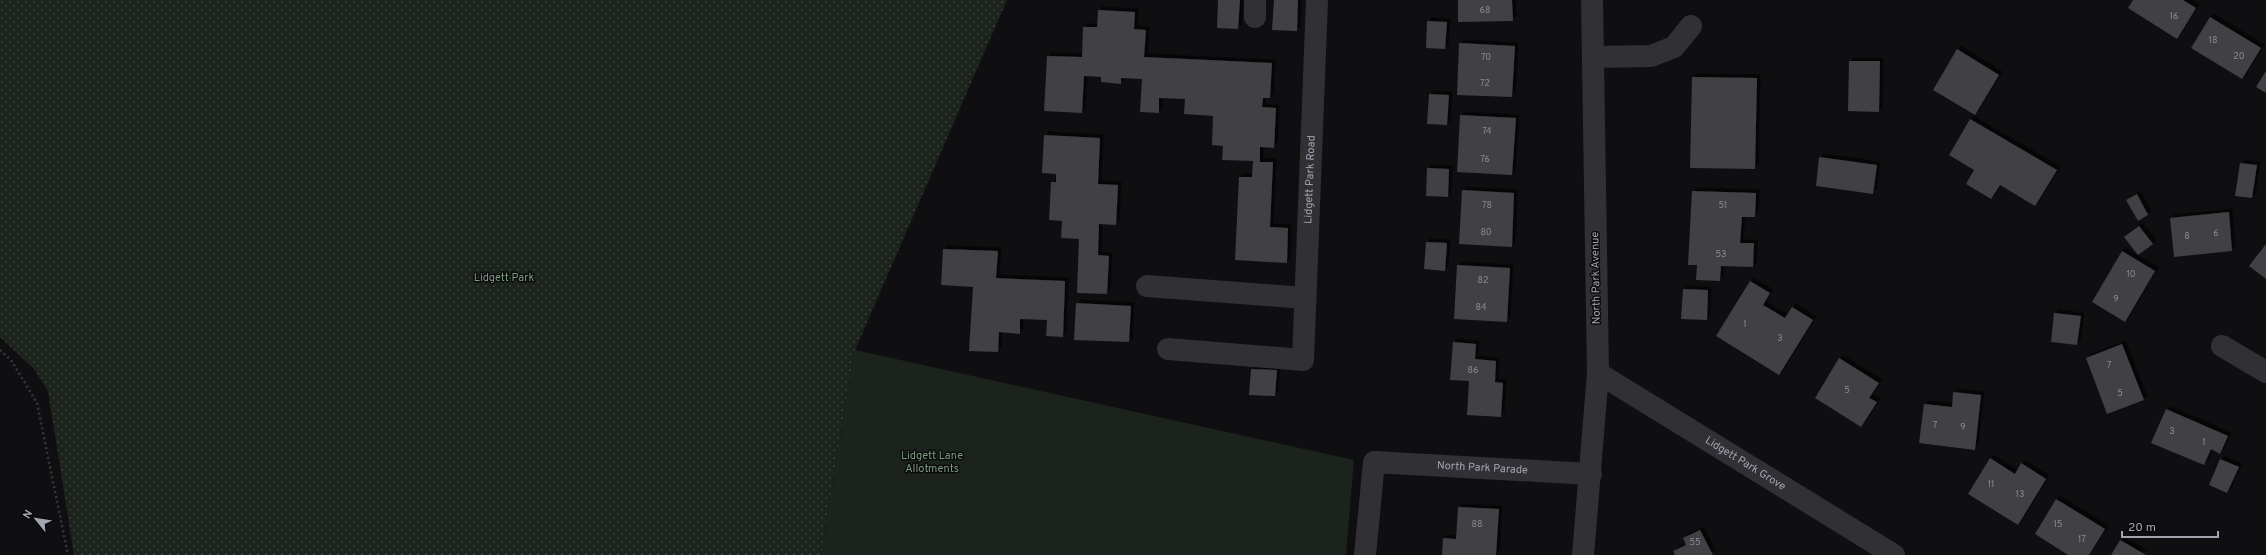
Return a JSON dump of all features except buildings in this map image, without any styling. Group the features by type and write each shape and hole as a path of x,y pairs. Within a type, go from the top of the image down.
{"street":[{"name":"Lidgett Park Road","path":"1168,349 1303,360 1317,0"},
{"name":"North Park Avenue","path":"1583,555 1591,474 1598,373 1592,0"},
{"path":"1593,57 1651,56 1674,47 1691,26"},
{"path":"1147,286 1305,298"},
{"path":"2222,346 2266,372"},
{"name":"Lidgett Park Grove","path":"1598,373 1894,555"},
{"name":"North Park Parade","path":"1365,555 1374,462 1591,474"}],"path":[{"path":"0,350 11,360 37,403 68,555"}],"green space":[{"name":"Lidgett Park","path":"0,0 1007,0 855,350 821,555 74,555 48,391 34,369 0,337"},
{"name":"Lidgett Lane Allotments","path":"855,350 1354,460 1346,555 821,555"}]}
